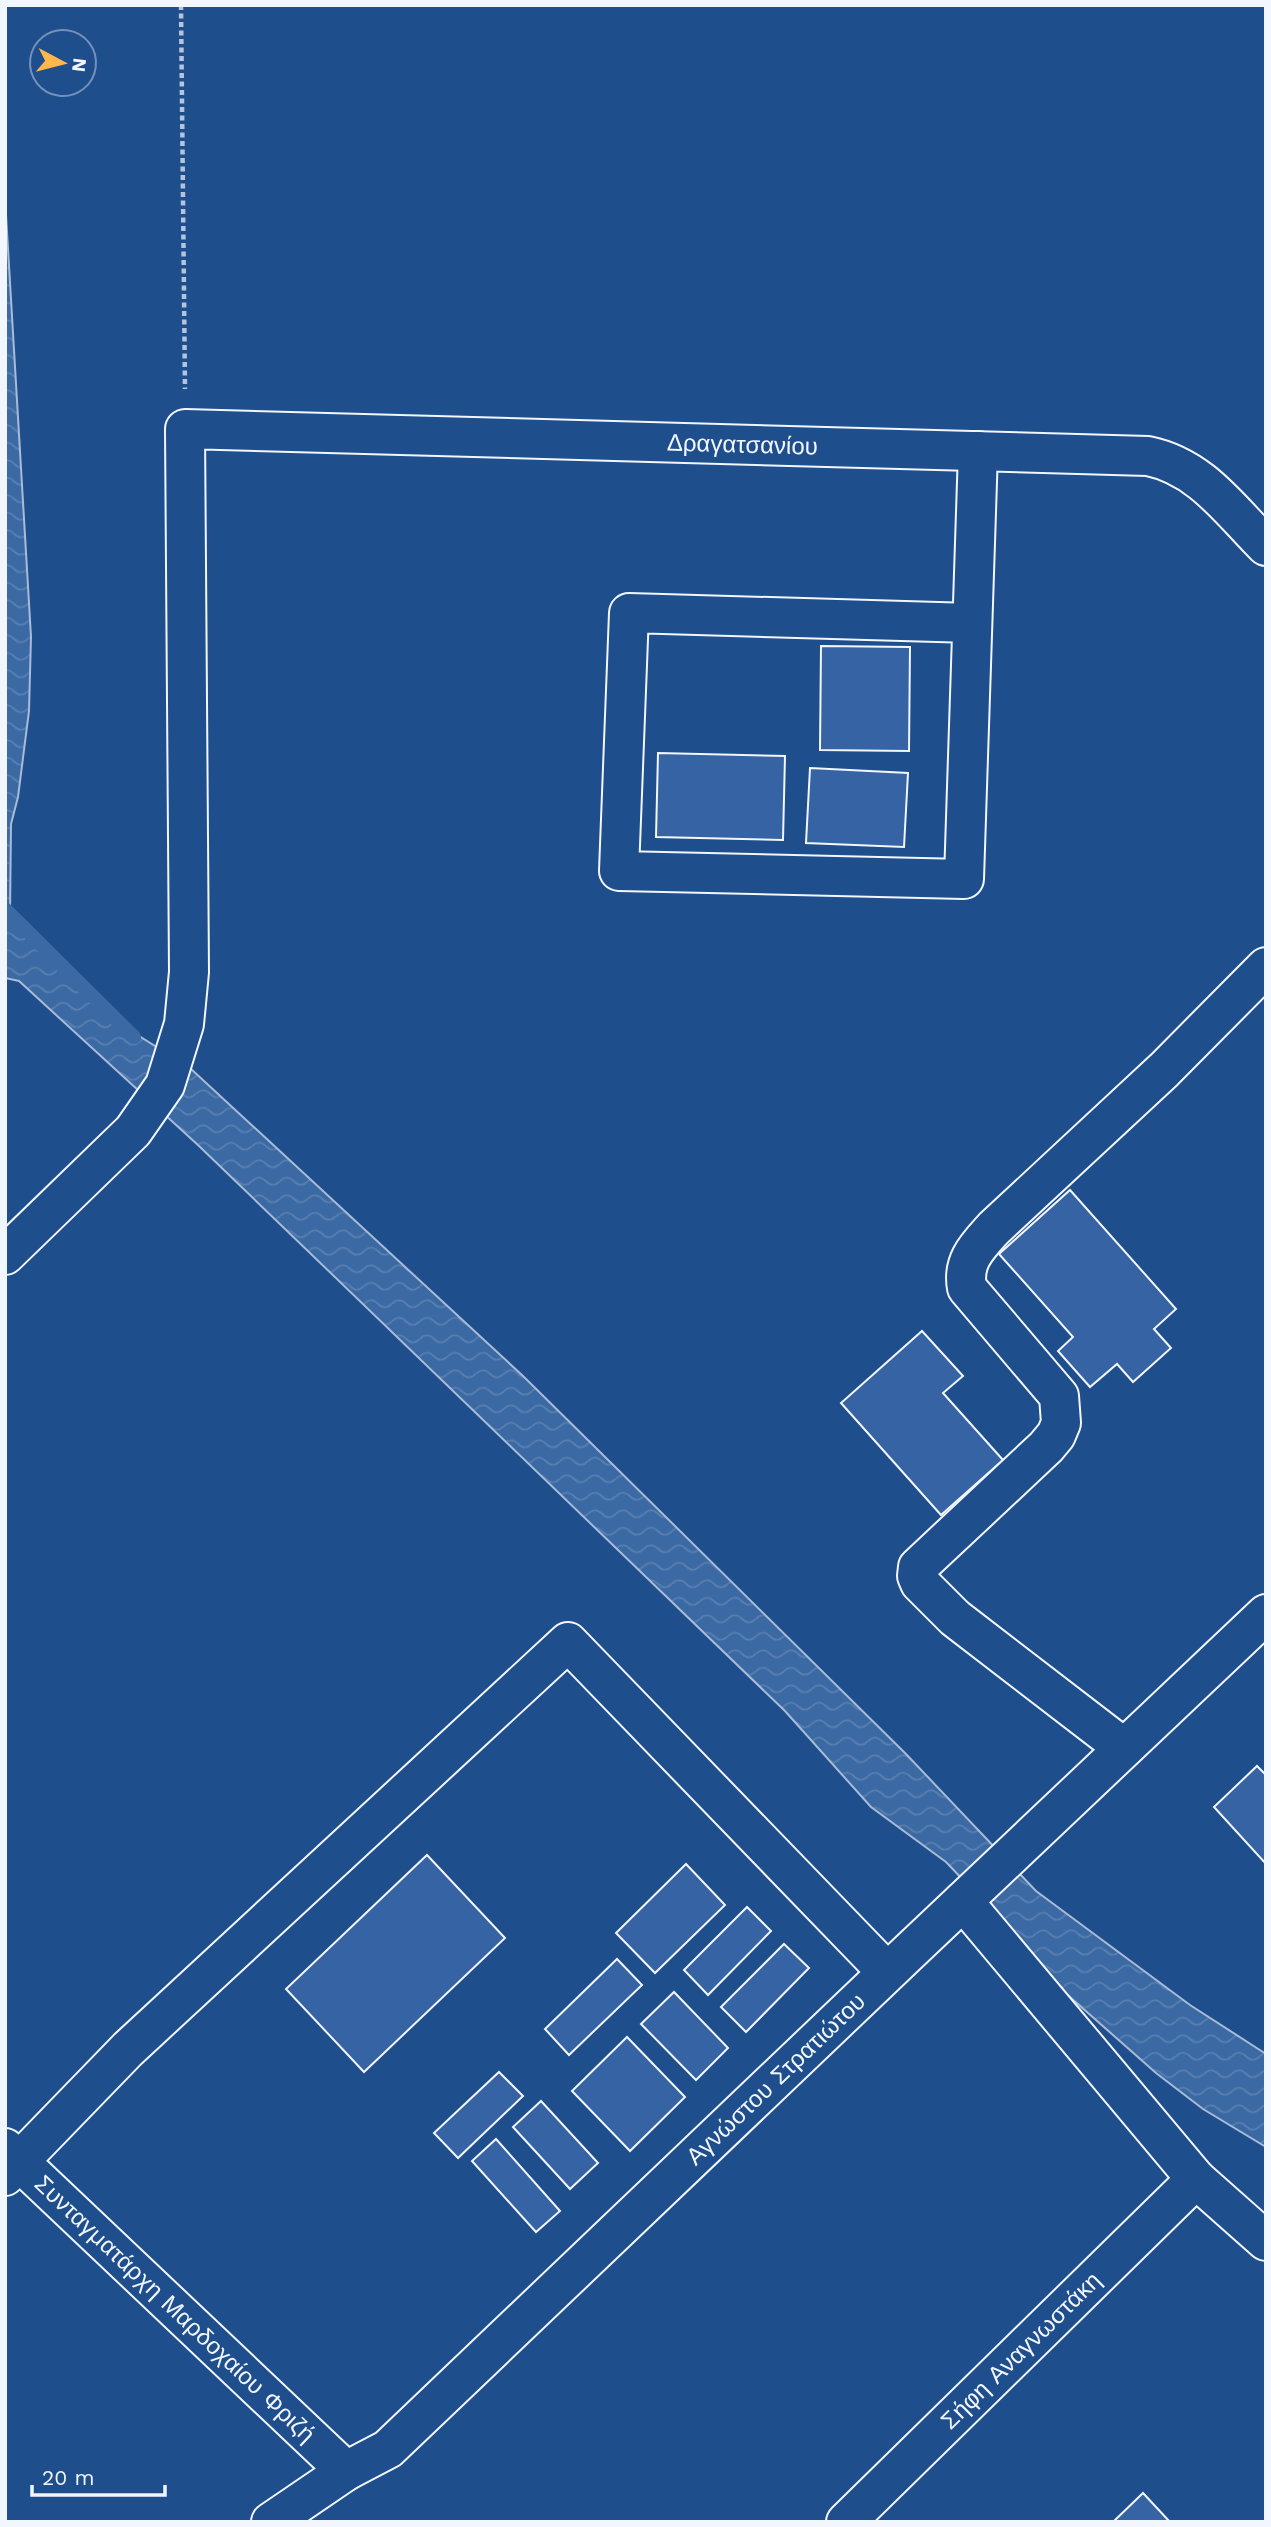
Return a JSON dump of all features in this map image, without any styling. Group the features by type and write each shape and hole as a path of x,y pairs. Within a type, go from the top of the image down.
{"street":[{"name":"Δραγατσανίου","path":"185,429 1148,456 1168,460 1200,479 1266,546"},
{"path":"5,1255 133,1131 164,1084 184,1024 189,972 185,429"},
{"path":"972,623 629,613 619,871 964,878 978,451"},
{"path":"1124,1748 971,1631 923,1587 917,1576 918,1567 1046,1447 1056,1436 1061,1423 1059,1396 968,1288 965,1275 968,1261 976,1247 993,1228 1164,1070 1266,967"},
{"name":"Αγνώστου Στρατιώτου","path":"271,2522 346,2471 388,2449 887,1972 1266,1615"},
{"path":"10,2162 128,2049 568,1642 887,1972"},
{"path":"963,1901 1196,2179 1266,2241"},
{"name":"Συνταγματάρχη Μαρδοχαίου Φριζή","path":"10,2162 346,2471"},
{"name":"Σήφη Αναγνωστάκη","path":"846,2522 1196,2179"}],"path":[{"path":"181,5 185,429"}],"water":[{"path":"5,198 31,637 29,711 18,797 11,824 10,914 104,1014 190,1068 523,1376 906,1754 1036,1891 1190,2005 1266,2054 1266,2147 1203,2109 1156,2073 1062,1990 946,1862 871,1807 785,1711 199,1146 19,981 5,978"}],"building":[{"path":"821,646 910,647 909,751 820,750"},
{"path":"658,753 785,756 783,840 656,837"},
{"path":"810,768 908,773 904,847 806,843"},
{"path":"1070,1190 1176,1309 1154,1329 1171,1348 1133,1382 1117,1364 1090,1387 1058,1351 1073,1337 999,1254"},
{"path":"922,1331 963,1376 943,1393 1003,1460 941,1515 841,1403"},
{"path":"1257,1766 1266,1775 1266,1864 1214,1807"},
{"path":"427,1855 505,1938 364,2072 286,1989"},
{"path":"686,1864 725,1905 655,1973 616,1933"},
{"path":"747,1907 771,1931 708,1995 684,1970"},
{"path":"784,1944 809,1968 746,2032 721,2007"},
{"path":"617,1959 642,1985 569,2055 545,2029"},
{"path":"674,1992 728,2048 696,2080 641,2024"},
{"path":"627,2037 685,2097 630,2151 572,2091"},
{"path":"499,2072 523,2096 458,2158 434,2133"},
{"path":"541,2101 598,2163 570,2189 513,2127"},
{"path":"496,2139 560,2211 536,2232 472,2161"},
{"path":"1143,2493 1170,2522 1113,2522"}],"waterway":[{"path":"5,909 134,1037"}]}
